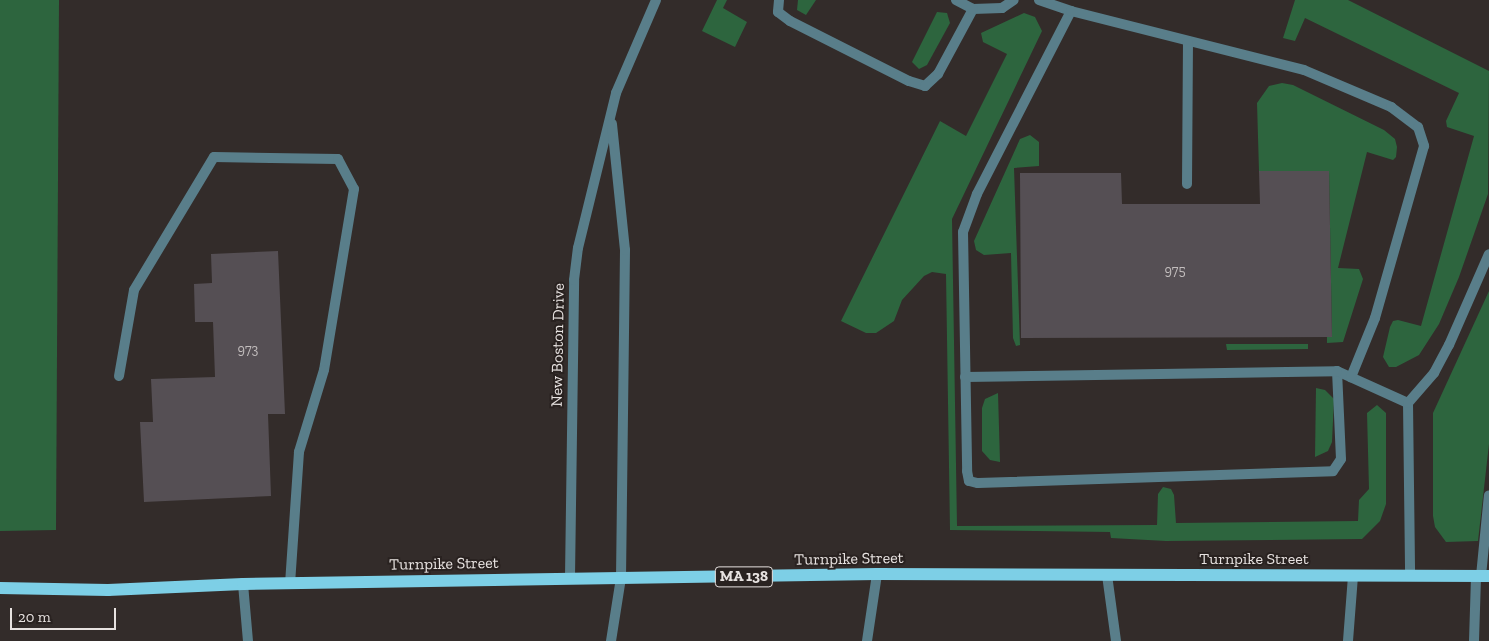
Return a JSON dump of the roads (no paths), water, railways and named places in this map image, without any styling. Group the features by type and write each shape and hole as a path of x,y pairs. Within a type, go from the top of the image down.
{"main road":[{"name":"Turnpike Street","path":"0,588 108,590 243,584 877,574 1482,576"}],"street":[{"name":"New Boston Drive","path":"570,578 574,280 593,181 616,94 656,0"},
{"path":"779,0 778,12 790,21 909,82 924,86 938,74 973,9"},
{"path":"956,0 973,9 1002,8 1014,0"},
{"path":"1039,0 1071,11 1304,70 1391,107 1418,128 1423,136 1424,146 1375,318 1351,377"},
{"path":"1071,11 968,214 962,247 966,471 969,481 978,483 1334,471 1341,459 1337,371"},
{"path":"1188,41 1188,184"},
{"name":"New Boston Drive","path":"611,118 625,250 621,578 611,641"},
{"path":"119,376 134,290 214,157 338,159 354,189 324,370 299,452 290,584"},
{"path":"1410,576 1408,403 1434,373 1449,345 1489,254"},
{"path":"965,377 1337,371 1408,403"},
{"path":"1474,641 1489,495"},
{"path":"867,641 877,574"},
{"path":"1107,575 1116,641"},
{"path":"1348,641 1353,576"},
{"path":"243,584 248,641"}]}
